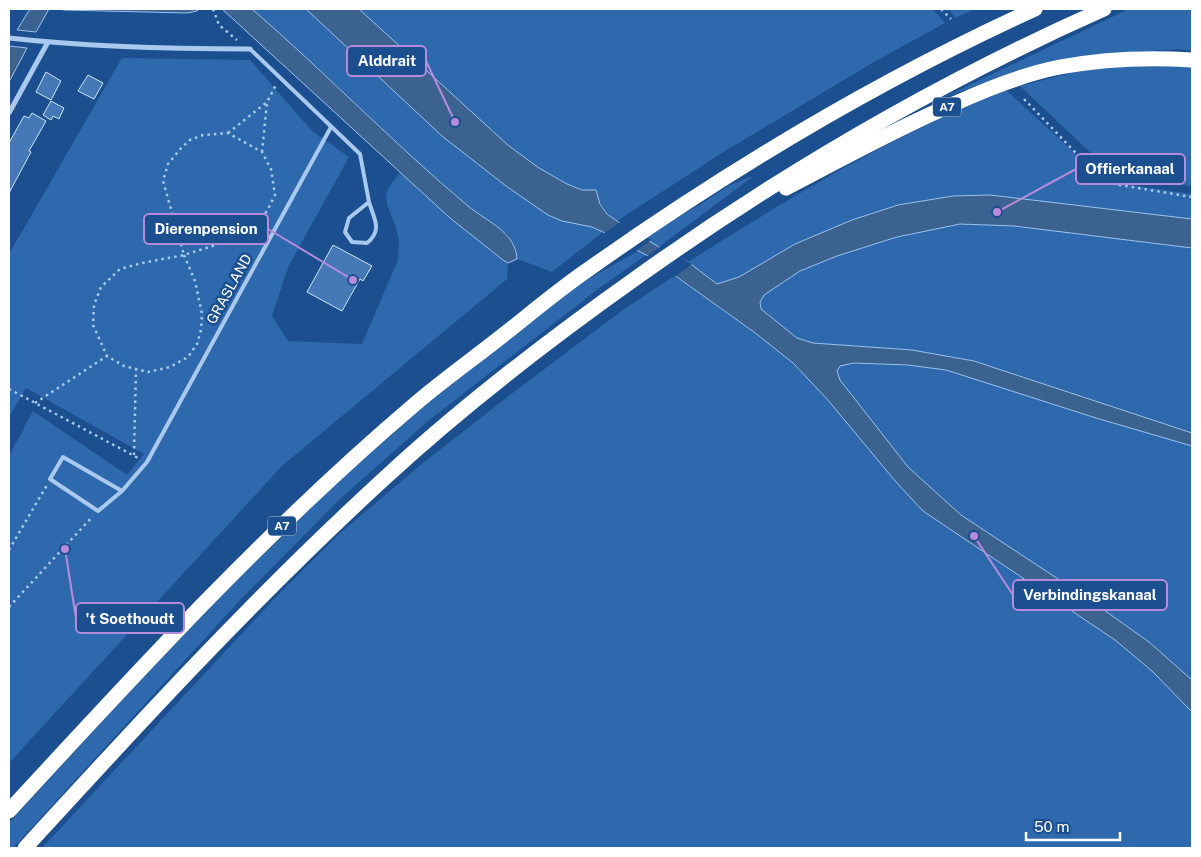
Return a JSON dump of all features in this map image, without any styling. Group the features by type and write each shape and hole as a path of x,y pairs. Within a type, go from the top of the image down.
{"highway":[{"name":"A7","path":"9,811 158,649 301,507 414,404 584,272 694,197 784,142 903,74 1035,9"},
{"name":"A7","path":"25,848 174,686 319,539 388,474 449,421 566,328 721,218 810,162 924,96 1104,9"},
{"name":"A7","path":"721,218 760,202 912,122 982,92 1021,78 1059,68 1125,59 1166,58 1192,60"}],"street":[{"path":"9,38 165,49 250,49"},
{"path":"9,113 45,42"}],"lane":[{"path":"250,49 360,154 369,202 378,228 375,237 367,243 352,242 344,232 349,218 369,202"},
{"name":"GRASLAND","path":"98,510 122,491 147,462 331,127"},
{"path":"98,510 50,479 63,457 122,491"}],"path":[{"path":"213,9 219,25 250,49"},
{"path":"941,9 951,19"},
{"path":"262,152 228,133 203,135 190,140 168,164 163,181 184,255 195,281 202,314 197,344 188,356 170,367 148,372 124,366 107,356 92,325 94,305 101,287 120,269 142,262 184,255 235,239 253,229 267,211 275,195 271,170 262,152 267,102 280,78"},
{"path":"1024,99 1100,178 1108,183 1192,197"},
{"path":"228,133 267,102"},
{"path":"36,403 107,356"},
{"path":"134,456 136,370"},
{"path":"9,389 147,462"},
{"path":"9,550 50,479"},
{"path":"9,607 98,510"}],"shaded area":[{"path":"30,9 49,9 36,32 17,30"},
{"path":"63,9 199,9 187,13"},
{"path":"222,9 252,9 440,182 468,206 506,234 515,250 517,259 508,263 503,260 450,218"},
{"path":"252,9 306,9 442,136 506,186 562,221 592,227 603,232 552,272 517,259 516,250 508,235 481,217 420,164"},
{"path":"306,9 359,9 509,146 539,168 567,184 582,190 596,190 600,204 607,214 659,247 688,262 717,284 739,277 795,244 852,220 898,205 953,196 990,195 1192,219 1192,248 1014,226 960,224 897,237 837,256 800,271 764,295 760,302 761,309 797,338 813,343 912,350 974,361 1192,433 1192,446 1096,418 946,370 908,365 854,363 840,366 837,371 840,380 908,467 961,515 1087,598 1149,642 1192,680 1192,712 1152,671 1115,640 923,511 896,482 827,399 793,363 754,332 646,255 592,227 562,221 548,215 506,186 442,136"},
{"path":"359,9 933,9 945,23 874,62 725,151 617,221 604,207 596,190 582,190 567,184 539,168 509,146"},
{"path":"949,9 975,9 955,18"},
{"path":"1129,9 1192,9 1192,51 1179,49 1100,54 1050,63 942,98"},
{"path":"9,46 27,48 9,82"},
{"path":"122,58 250,60 312,131 349,157 288,267 272,316 288,341 362,344 398,260 399,240 387,204 386,195 389,187 400,172 450,218 508,263 507,279 282,466 9,763 9,456 33,411 127,475 144,454 26,388 9,417 9,254"},
{"path":"1192,64 1192,186 1128,178 1111,172 1020,86 1075,72 1111,66"},
{"path":"1006,90 1098,174 1115,183 1192,194 1192,219 990,195 953,196 898,205 852,220 795,244 739,277 717,284 688,262 843,168 923,126"},
{"path":"755,175 659,247 643,237 701,204 728,186"},
{"path":"960,224 1014,226 1192,248 1192,433 974,361 912,350 813,343 797,338 761,309 760,302 764,295 800,271 837,256 897,237"},
{"path":"638,251 646,255 598,289 428,421 340,499 242,598 13,848 9,848 9,823 186,631 334,485 421,409 552,304 581,283"},
{"path":"674,276 754,332 793,363 827,399 896,482 923,511 1115,640 1152,671 1192,712 1192,848 42,848 275,598 339,534 423,463 510,395 620,312"},
{"path":"854,363 908,365 946,370 1096,418 1192,446 1192,680 1149,642 1087,598 961,515 908,467 839,380 837,371 840,366"}],"pier":[{"path":"620,222 651,240 635,252 603,234"},
{"path":"661,246 692,264 673,278 645,258"}],"building":[{"path":"46,72 61,81 51,100 36,92"},
{"path":"88,75 103,83 94,99 78,91"},
{"path":"51,101 64,108 59,119 53,116 51,120 43,115"},
{"path":"32,113 46,121 9,193 9,143 24,116 29,118"},
{"path":"333,245 372,266 363,281 360,279 342,311 307,292"}],"place":[{"name":"Alddrait","path":"455,122"},
{"name":"Offierkanaal","path":"997,212"},
{"name":"Dierenpension","path":"353,280"},
{"name":"Verbindingskanaal","path":"974,536"},
{"name":"'t Soethoudt","path":"65,549"}]}
